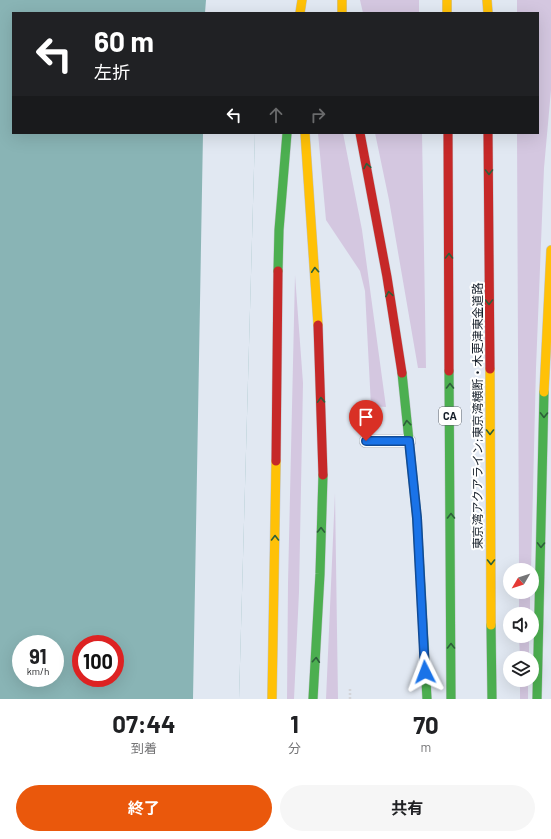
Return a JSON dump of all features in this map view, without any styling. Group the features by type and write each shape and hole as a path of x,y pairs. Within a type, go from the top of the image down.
{"highway":[{"path":"295,0 296,12"},
{"path":"300,12 302,0"},
{"path":"342,0 342,12"},
{"path":"447,0 447,12"},
{"path":"487,0 488,12"},
{"path":"272,699 276,350 279,230 287,134"},
{"path":"305,134 316,289 323,447 320,596 313,699"},
{"path":"360,134 380,237 403,390 417,518 427,699"},
{"name":"CA","path":"448,134 451,699"},
{"name":"東京湾アクアライン;東京湾横断・木更津東金道路","path":"488,134 492,699"},
{"path":"537,699 545,350 551,250"}],"lane":[{"path":"366,441 409,441"}],"path":[{"path":"350,690 350,699"}],"shaded area":[{"path":"0,0 258,0 258,12 12,12 12,134 255,134 239,699 0,699"},
{"path":"360,0 419,0 419,12 363,12"},
{"path":"517,0 551,0 551,90 544,168 536,368 531,563 519,563 517,134 539,134 539,12 517,12"},
{"path":"318,134 343,134 362,230 386,407 371,406 365,291 360,271 326,220"},
{"path":"375,134 422,134 426,368 418,368 389,200"},
{"path":"295,275 303,383 299,592 294,699 287,699 288,583"},
{"path":"335,493 338,699 326,699"},
{"path":"519,599 530,599 530,607 519,607"},
{"path":"519,643 529,643 529,651 520,651"},
{"path":"520,687 528,687 528,699 520,699"}],"pier":[{"path":"206,0 258,0 258,12 205,12"},
{"path":"203,134 255,134 239,699 193,699"}],"traffic: fast":[{"path":"278,271 279,230 287,134"},
{"path":"449,371 451,699"},
{"path":"402,373 417,518 427,699"},
{"path":"537,699 544,392"},
{"path":"313,699 320,574 323,475"},
{"path":"491,625 492,699"}],"traffic: slow":[{"path":"300,12 302,0"},
{"path":"342,0 342,12"},
{"path":"447,0 447,12"},
{"path":"487,0 488,12"},
{"path":"305,134 318,325"},
{"path":"544,392 551,250"},
{"path":"490,369 491,625"},
{"path":"272,699 276,461"}],"traffic: jam":[{"path":"360,134 387,277 402,373"},
{"path":"448,134 449,371"},
{"path":"488,134 490,369"},
{"path":"276,461 278,271"},
{"path":"318,325 323,475"}],"route":[{"path":"366,441 409,441 417,518 425,672"}]}
